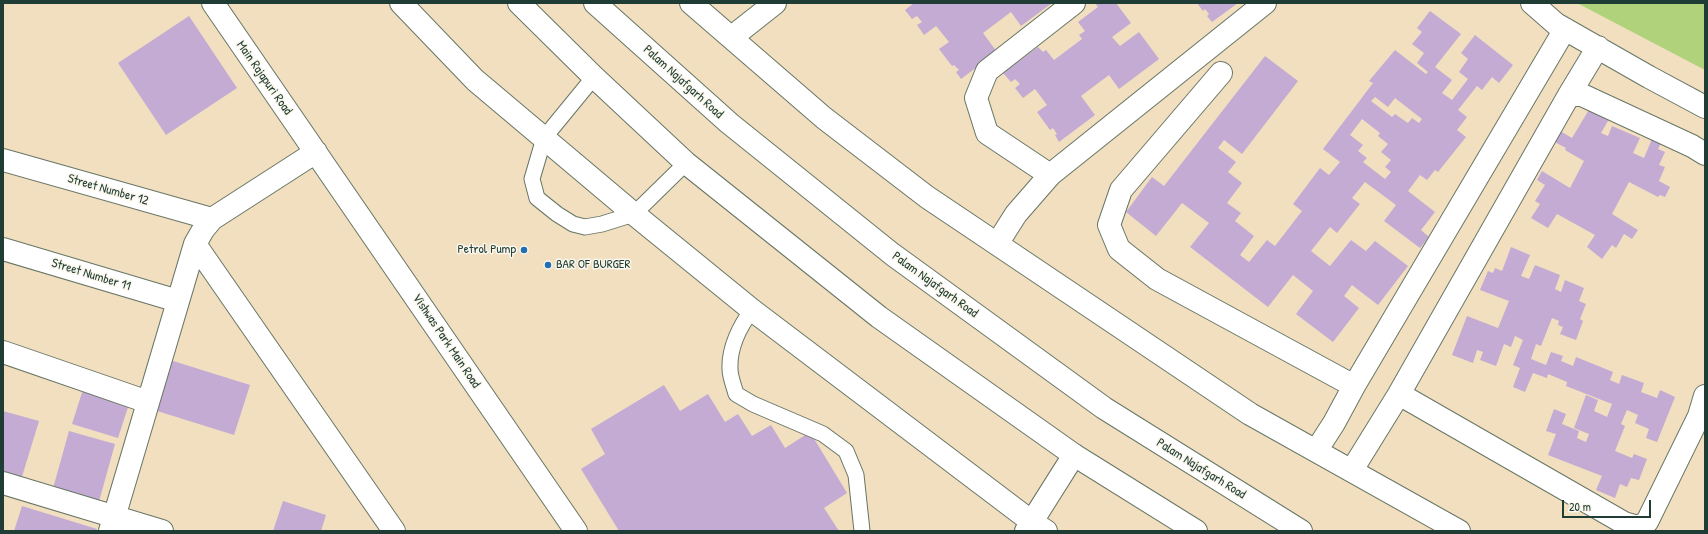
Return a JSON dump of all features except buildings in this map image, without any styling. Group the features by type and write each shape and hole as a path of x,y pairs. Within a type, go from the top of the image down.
{"street":[{"name":"Main Rajapuri Road","path":"213,3 316,152"},
{"path":"401,3 476,80 634,214 752,310 1034,528 1074,455"},
{"path":"518,3 686,163 879,317 1074,455 1196,531"},
{"name":"Palam Najafgarh Road","path":"594,3 729,123 892,254 1104,408 1302,531"},
{"path":"691,3 824,118 928,197 1250,414 1459,531"},
{"path":"732,38 775,3"},
{"path":"1050,175 987,133 976,98 988,71 1074,3"},
{"path":"997,244 1016,214 1050,175 1265,3"},
{"path":"1532,3 1556,24 1649,78 1705,107"},
{"path":"1316,451 1334,423 1354,386 1565,29"},
{"path":"1352,470 1399,394 1568,95 1598,47"},
{"path":"1221,73 1121,190 1109,225 1120,249 1157,279 1354,386"},
{"path":"1568,95 1582,95 1692,146 1705,154"},
{"path":"112,524 195,244 203,230 212,219 316,152"},
{"name":"Vishwas Park Main Road","path":"316,152 576,531"},
{"name":"Street Number 12","path":"3,160 212,219"},
{"path":"195,244 394,531"},
{"name":"Street Number 11","path":"3,249 178,301"},
{"path":"3,352 148,402"},
{"path":"1399,394 1624,523 1638,526 1647,522 1699,416 1705,396"},
{"path":"3,483 112,524 162,531"}],"lane":[{"path":"594,77 544,138 532,179 537,198 572,224 585,227 602,224 634,214 686,163"},
{"path":"752,310 743,322 733,345 730,369 736,394 753,404 823,434 846,451 856,475 862,531"}],"green space":[{"path":"1577,3 1705,3 1705,70"}],"place":[{"name":"Petrol Pump","path":"524,250"},
{"name":"BAR OF BURGER","path":"548,265"}]}
